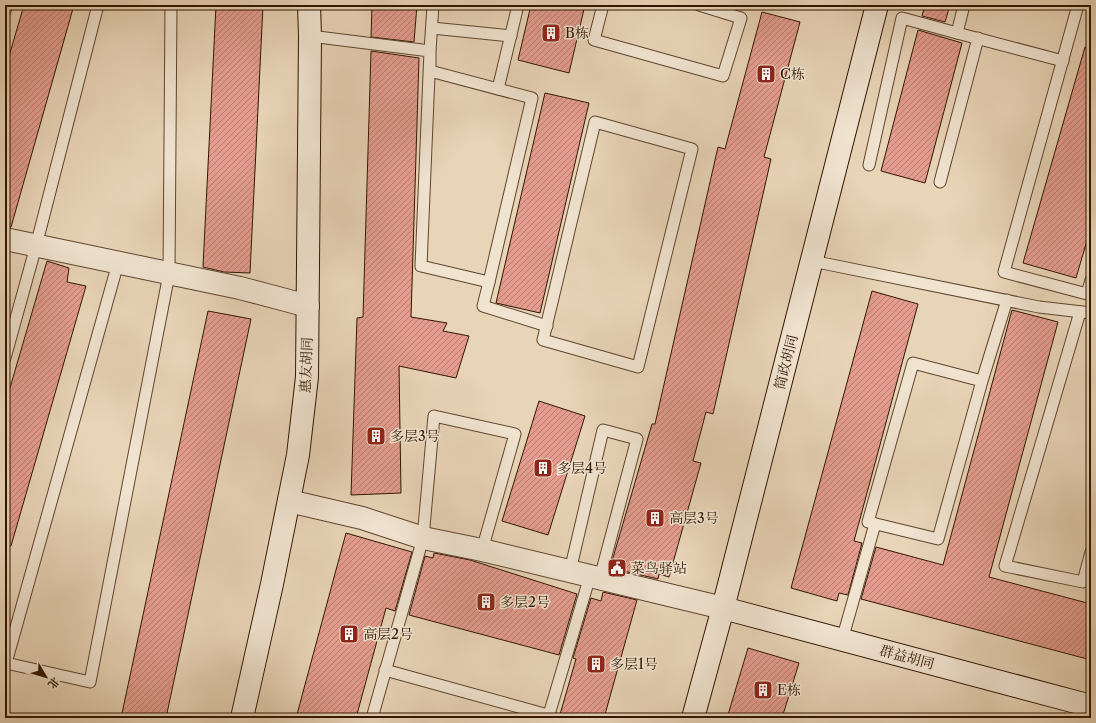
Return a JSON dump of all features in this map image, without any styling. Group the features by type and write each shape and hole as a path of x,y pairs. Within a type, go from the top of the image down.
{"street":[{"name":"惠友胡同","path":"242,718 272,584 298,455 307,377 309,5"},
{"name":"简政胡同","path":"693,718 723,608 877,5"},
{"path":"5,239 240,288 308,306"},
{"name":"群益胡同","path":"289,501 362,518 423,538 482,550 723,608 1091,706"}],"lane":[{"path":"5,11 7,5"},
{"path":"5,358 36,246 98,5"},
{"path":"118,263 6,663 90,682 169,274 171,5"},
{"path":"434,5 430,51 421,266 489,282"},
{"path":"498,89 518,5"},
{"path":"603,5 594,40 723,76 741,18 699,5"},
{"path":"957,33 964,5"},
{"path":"1078,5 1004,272 1087,294 1091,280"},
{"path":"869,165 902,18 1063,61"},
{"path":"432,28 511,36"},
{"path":"310,36 430,51"},
{"path":"940,182 978,38"},
{"path":"430,71 532,98 483,306 546,326"},
{"path":"595,122 692,149 638,366 544,340 546,326 595,122"},
{"path":"812,260 1039,307 1086,313 1005,566 1083,582 1091,552"},
{"path":"982,380 913,363 868,522 938,539 982,380 1007,300"},
{"path":"372,718 423,538 434,416 515,434 482,550"},
{"path":"385,670 548,716 587,575 637,438 603,430 587,575"},
{"path":"842,640 875,524"}],"building":[{"path":"24,5 74,5 11,227 5,226 5,70"},
{"path":"216,5 263,5 250,273 224,272 203,267"},
{"path":"372,5 417,5 414,42 371,37"},
{"name":"B栋","path":"531,5 585,5 569,73 518,60"},
{"path":"925,5 950,5 945,22 922,16"},
{"path":"762,12 800,22 764,157 771,159 713,414 706,412 693,461 701,463 669,577 659,574 658,579 610,568 652,424 655,424 718,147 725,149"},
{"path":"918,30 962,43 925,183 881,171"},
{"path":"1085,47 1091,48 1091,227 1076,278 1023,263"},
{"path":"371,51 419,58 411,317 447,323 443,331 469,336 456,378 399,366 401,493 351,495 357,318 363,317"},
{"path":"545,93 589,103 540,313 496,303"},
{"path":"47,261 69,268 67,282 86,286 11,546 5,545 5,405"},
{"path":"872,291 918,304 854,541 862,543 848,595 839,593 837,601 791,588"},
{"path":"1012,310 1058,322 989,577 1091,604 1091,660 861,599 876,547 943,565"},
{"path":"208,311 251,319 166,718 121,718"},
{"name":"多层4号","path":"539,401 585,416 548,535 502,521"},
{"name":"高层2号","path":"346,533 412,552 395,611 386,608 356,718 296,718"},
{"name":"多层2号","path":"434,553 470,560 577,594 559,655 409,615 425,556 433,558"},
{"name":"多层1号","path":"603,592 637,600 604,718 559,718 576,659 573,658 591,598 601,601"},
{"name":"E栋","path":"748,648 799,663 782,718 727,718"}],"place":[{"name":"B栋","path":"551,33"},
{"name":"C栋","path":"766,74"},
{"name":"多层3号","path":"376,436"},
{"name":"多层4号","path":"543,468"},
{"name":"高层3号","path":"655,518"},
{"name":"菜鸟驿站","path":"617,568"},
{"name":"多层2号","path":"486,602"},
{"name":"高层2号","path":"349,634"},
{"name":"多层1号","path":"596,664"},
{"name":"E栋","path":"763,690"}]}
